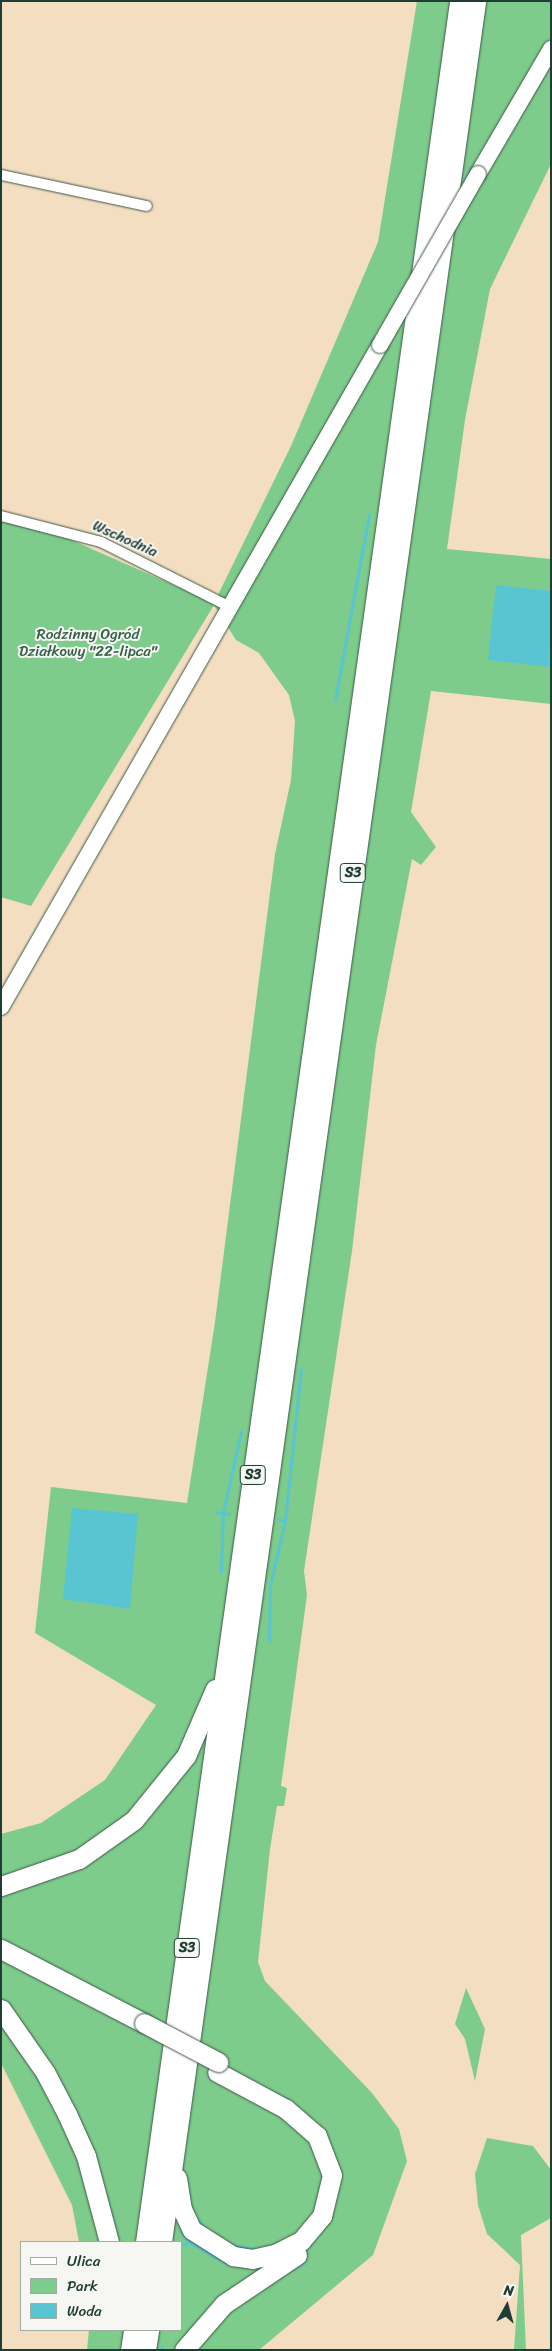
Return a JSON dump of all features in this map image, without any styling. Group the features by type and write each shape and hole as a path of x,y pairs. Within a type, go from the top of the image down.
{"highway":[{"name":"S3","path":"145,2241 459,1"},
{"name":"S3","path":"162,2241 476,1"},
{"path":"1,1886 79,1859 107,1842 153,1801 186,1756 228,1654"},
{"path":"1,1949 217,2067 286,2109 317,2136 332,2175 322,2216 301,2241 267,2257 233,2256 217,2250 192,2230 182,2209 174,2149"},
{"path":"1,1959 143,2028"},
{"path":"1,2009 45,2072 68,2114 86,2156 109,2241"},
{"path":"184,2350 224,2304 322,2235 341,2197 337,2150 325,2129 291,2099 217,2067"},
{"path":"119,2331 120,2350"},
{"path":"130,2350 133,2331"},
{"path":"146,2350 149,2331"}],"main road":[{"path":"1,1007 551,49"}],"street":[{"path":"1,175 147,206"},
{"name":"Wschodnia","path":"1,516 101,542 230,607"}],"green space":[{"name":"Rodzinny Ogród Działkowy \"22-lipca\"","path":"417,1 551,1 551,164 490,289 465,420 447,549 551,559 551,704 431,691 411,812 436,847 421,865 412,859 376,1045 352,1251 304,1571 307,1595 281,1786 287,1788 284,1806 277,1806 270,1849 258,1962 265,1981 372,2093 399,2129 407,2161 373,2255 259,2350 87,2350 89,2331 182,2331 182,2241 79,2241 72,2205 1,2063 1,1834 41,1823 105,1780 156,1705 35,1633 51,1487 187,1503 215,1322 275,854 291,780 295,721 289,695 259,653 236,640 214,605 31,906 1,897 1,521 67,538 214,603 291,446 378,242"},
{"path":"466,1988 485,2029 475,2081 465,2039 455,2024"},
{"path":"487,2138 533,2146 551,2170 551,2218 521,2235 526,2350 514,2350 520,2265 487,2234 478,2205 475,2174"}],"water":[{"path":"496,585 551,591 549,667 488,660"},
{"path":"72,1508 138,1514 130,1609 63,1599"}],"waterway":[{"path":"335,700 369,515"},
{"path":"285,1521 301,1370"},
{"path":"221,1572 223,1513 241,1432"},
{"path":"217,1512 229,1514"},
{"path":"269,1641 270,1585 285,1521 279,1520"},
{"path":"107,2198 115,2229"},
{"path":"199,2220 205,2229"},
{"path":"181,2230 189,2241"},
{"path":"182,2245 189,2242 228,2264"},
{"path":"232,2245 256,2249"},
{"path":"291,2270 303,2263"}]}
